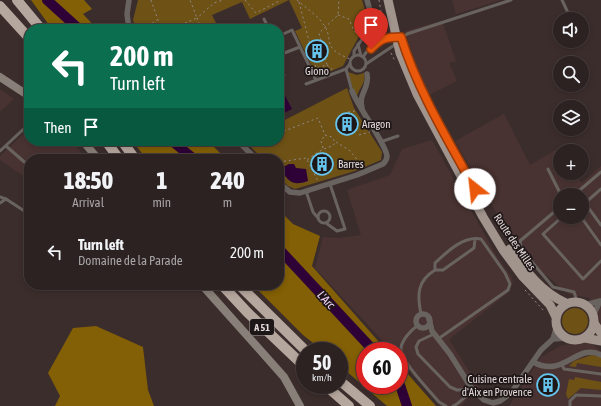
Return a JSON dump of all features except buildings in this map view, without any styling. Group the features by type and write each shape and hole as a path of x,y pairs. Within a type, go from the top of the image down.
{"highway":[{"path":"2,0 24,27"},
{"path":"17,0 37,24"},
{"path":"0,6 24,32"},
{"name":"A 51","path":"226,290 246,312 296,359"},
{"name":"A 51","path":"244,290 297,342"},
{"path":"348,388 370,406"},
{"path":"335,394 349,406"}],"main road":[{"name":"Route des Milles","path":"389,0 408,74 417,94 503,250 523,277 550,305 556,321"},
{"name":"Route des Milles","path":"398,39 421,90 506,244 550,296 566,303"},
{"path":"0,77 24,93"},
{"path":"87,146 94,154"},
{"path":"206,290 284,377 300,406"},
{"path":"601,333 581,303 566,303 560,308 556,321 560,333 567,338 576,340 585,338 601,341"},
{"path":"585,338 593,322"}],"street":[{"path":"128,0 128,24"},
{"path":"367,0 371,14"},
{"path":"364,116 360,102 362,92 368,85 367,74"},
{"path":"284,187 290,192 306,191 367,171 385,161 387,156 360,109 352,91"},
{"path":"243,146 251,154"},
{"path":"581,303 600,300 593,322"},
{"path":"435,335 420,327 416,320 421,314 426,315 429,319 435,335 473,390 484,400 500,404 511,393 541,350 553,339 556,321"},
{"path":"420,327 428,326 429,319"},
{"path":"553,339 567,338"},
{"path":"533,362 550,368 562,365 587,352 594,352 601,355"}],"lane":[{"path":"354,56 362,56 378,41 386,37 398,39 511,0"},
{"path":"562,0 568,12"},
{"path":"371,14 371,23 365,37 358,44 354,52 354,56 350,60 352,69 357,71 362,70 366,65 390,51 398,39"},
{"path":"264,19 266,24"},
{"path":"284,34 292,30 316,80"},
{"path":"358,44 366,65 367,74"},
{"path":"284,53 300,46"},
{"path":"306,84 346,69 350,64"},
{"path":"346,69 352,91"},
{"path":"0,150 24,129"},
{"path":"380,142 398,136"},
{"path":"6,146 24,162"},
{"path":"548,169 558,188"},
{"path":"582,188 601,172"},
{"path":"306,191 313,212 320,222 326,223 337,231 345,229 330,184"},
{"path":"601,189 585,202 601,225"},
{"path":"0,197 6,199 24,211"},
{"path":"0,203 6,199"},
{"path":"318,218 320,212 326,212 330,216 326,223"},
{"path":"553,213 520,241 521,249 553,287 574,292 581,303"},
{"path":"554,224 543,234 556,251 583,279 601,261"},
{"path":"586,224 601,245"},
{"path":"435,270 436,263 460,242 470,238 481,239 505,273 510,284 508,290 435,335 418,342 416,347 418,354 452,389 473,390"},
{"path":"421,314 418,303 421,282 426,276 435,270 443,270 474,248 475,239"},
{"path":"420,327 410,331 403,343 402,353 406,362 439,402 446,406"},
{"path":"562,365 564,369 601,374"},
{"path":"453,406 459,403 473,390"},
{"path":"570,406 570,401 576,395 601,396"}],"path":[{"path":"151,0 161,24"},
{"path":"190,0 199,24"},
{"path":"183,24 197,18 214,3 223,0"},
{"path":"245,0 256,13 281,0"},
{"path":"297,0 321,21 329,35 328,43 332,49 350,60"},
{"path":"336,72 327,65 319,33 338,15 339,0"},
{"path":"379,0 386,37"},
{"path":"299,2 316,68 327,65"},
{"path":"338,15 349,19 354,31 365,37"},
{"path":"152,24 158,20"},
{"path":"348,112 360,109"},
{"path":"284,131 318,118 325,135"},
{"path":"359,134 374,131"},
{"path":"325,135 332,137 335,142 349,150 367,171"},
{"path":"323,148 321,141 325,135"},
{"path":"307,160 318,154 323,148 333,146 335,142"},
{"path":"284,161 306,158 322,186"}],"shaded area":[{"path":"31,0 84,0 92,9 83,14 92,24 48,24"},
{"path":"138,0 289,0 250,19 242,2 212,15 216,24 134,24 133,20"},
{"path":"289,0 362,0 367,17 366,23 343,66 317,77 295,31 302,28"},
{"path":"452,0 501,0 456,14"},
{"path":"442,21 456,61 449,63 457,81 429,95 417,68 405,31"},
{"path":"348,72 357,75 364,73 363,82 357,96 355,96"},
{"path":"347,88 354,108 382,152 381,160 355,171 295,189 288,186 284,182 284,154 258,154 250,146 284,146 284,120"},
{"path":"0,89 14,99 0,112"},
{"path":"284,94 292,109 284,113"},
{"path":"504,114 530,165 553,152 553,180 580,180 582,183 585,180 589,180 589,177 601,166 601,327 597,322 590,298 568,294 519,252 455,141"},
{"path":"24,134 24,146 75,146 83,154 24,154 24,177 0,160 0,156"},
{"path":"432,140 496,255 513,281 509,292 451,338 450,341 481,390 470,396 461,406 440,406 408,369 408,342 384,342 315,268 323,237 339,238 361,235 347,190 390,175 402,149"},
{"path":"137,146 213,146 221,154 142,154"},
{"path":"289,164 294,164 296,168 306,169 308,181 294,183 284,175 284,166"},
{"path":"284,215 293,224 320,236 312,266 379,342 356,342 356,380 348,373 348,342 312,342 258,290 284,290"},
{"path":"575,308 584,312 588,321 584,330 575,334 566,330 562,321 566,312"},
{"path":"96,326 143,347 148,390 154,406 55,406 60,396 48,373 73,328"},
{"path":"590,342 601,351 601,406 509,406 541,357 562,345"},
{"path":"592,355 601,357 601,367 577,363 576,367 569,366 574,361"},
{"path":"408,374 436,406 387,406 373,394 408,394"},
{"path":"575,377 601,382 601,390 581,388 568,399 566,394 569,379 574,380"}],"waterway":[{"name":"L'Arc","path":"47,0 73,24"},
{"name":"L'Arc","path":"178,146 188,154"},
{"name":"L'Arc","path":"284,254 366,342"},
{"name":"L'Arc","path":"403,394 407,406"}],"place":[{"name":"Giono","path":"317,51"},
{"name":"Aragon","path":"347,124"},
{"name":"Barres","path":"322,164"},
{"name":"Cuisine centrale d'Aix en Provence","path":"548,385"}],"route":[{"path":"371,49 378,41 386,37 401,37 410,67 421,90 475,189"}]}
